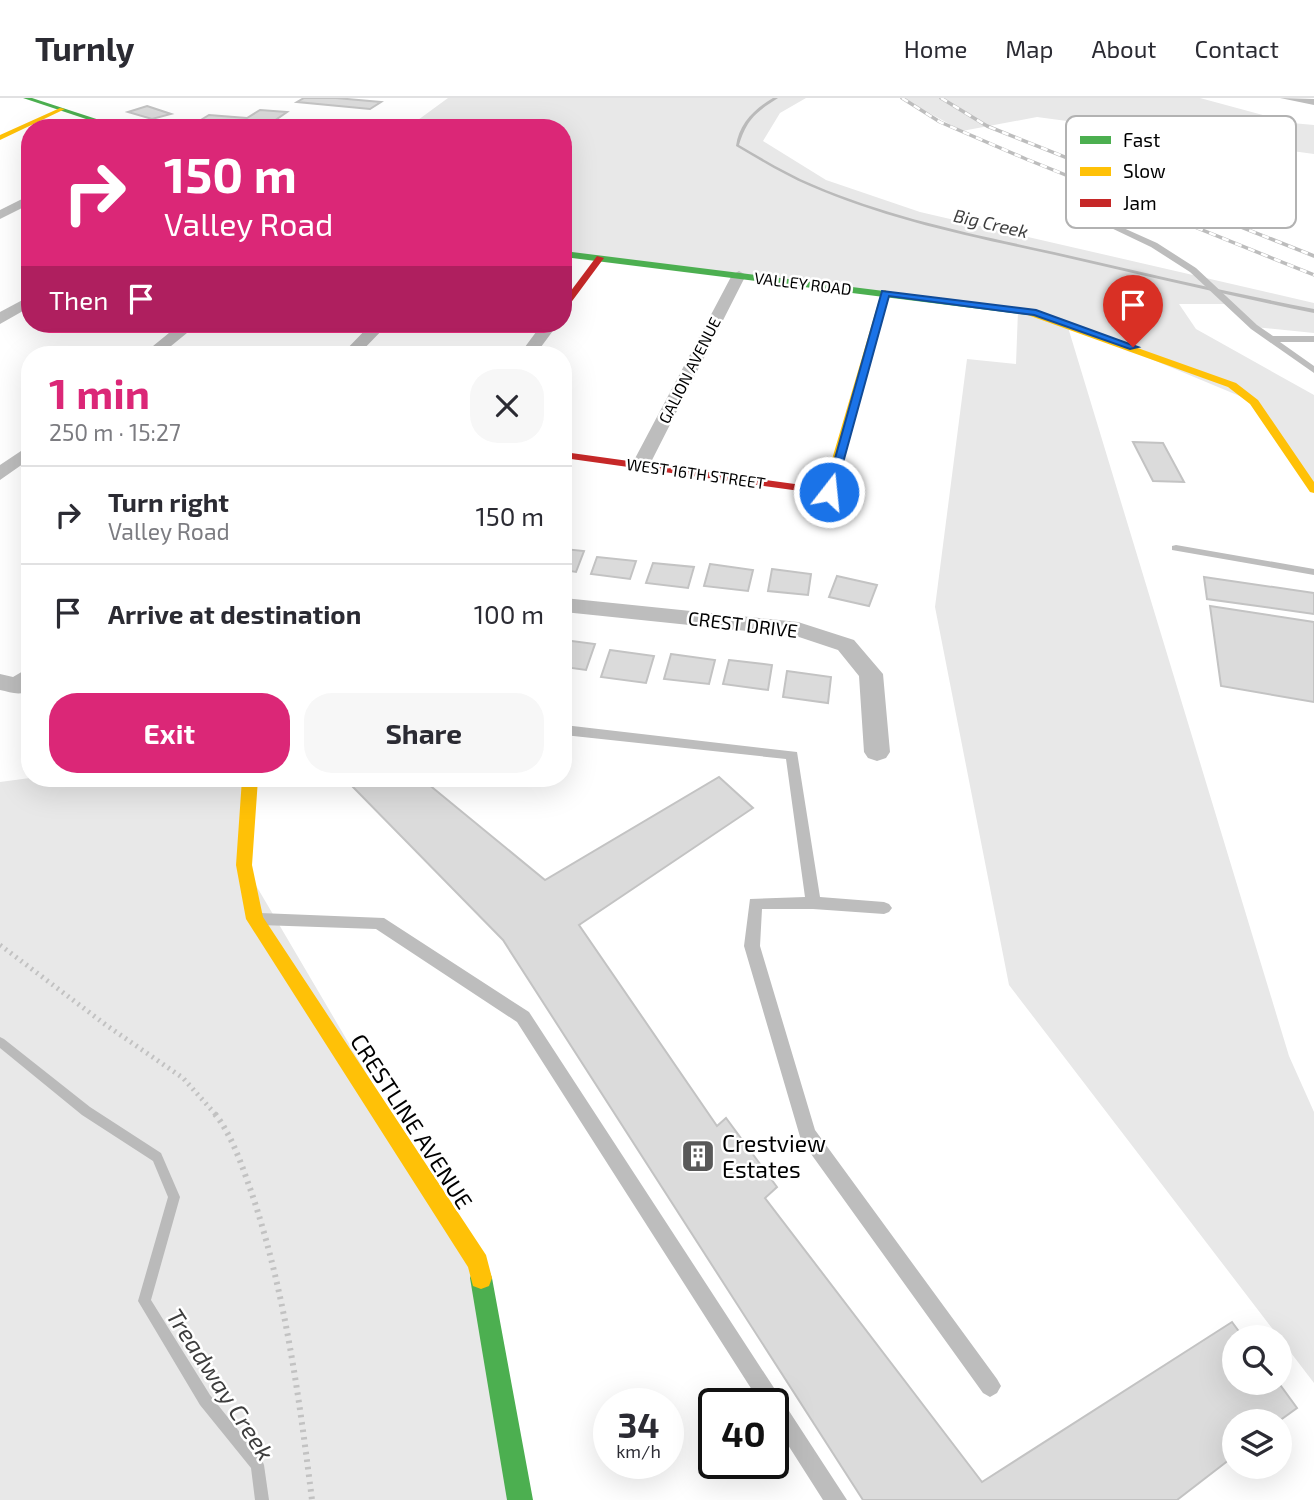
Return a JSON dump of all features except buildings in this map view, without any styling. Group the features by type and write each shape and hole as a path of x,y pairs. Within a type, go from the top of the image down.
{"street":[{"path":"26,98 93,119"},
{"path":"1285,98 1314,102"},
{"path":"41,119 62,109"},
{"path":"0,138 21,128"},
{"path":"0,215 21,204"},
{"name":"VALLEY ROAD","path":"572,255 1036,313 1200,371 1232,385 1254,402 1314,490"},
{"path":"572,295 600,258"},
{"name":"GALION AVENUE","path":"640,466 739,275"},
{"name":"WEST 16TH STREET","path":"572,456 829,492 885,293"},
{"path":"0,319 21,306"},
{"path":"162,346 178,333"},
{"path":"358,346 371,333"},
{"path":"0,474 21,457"},
{"name":"CREST DRIVE","path":"572,606 798,629 846,645 872,674 877,752"},
{"name":"CRESTLINE AVENUE","path":"249,787 244,865 255,919 478,1263 520,1500"}],"lane":[{"path":"1118,228 1193,270 1229,304 1314,369"},
{"path":"1272,339 1314,339"},
{"path":"1176,548 1314,572"},
{"path":"572,731 792,755 813,903"},
{"path":"884,908 813,903 755,903 752,946 807,1134 990,1386"},
{"path":"255,919 379,923 523,1017 835,1500"}],"path":[{"path":"0,945 194,1087 220,1119 246,1176 273,1269 300,1401 312,1500"}],"shaded area":[{"path":"448,98 806,98 780,113 763,141 826,180 920,212 1314,303 1314,333 1254,327 1229,304 1179,304 1196,329 1314,395 1314,490 1254,402 1067,324 1289,1056 1314,1112 1314,1383 1292,1354 1292,1325 1270,1325 1009,985 935,607 967,359 1016,364 1018,310 572,255 572,119 419,119"},
{"path":"902,98 1200,98 1266,116 1066,116 1066,121 1037,117 962,131"},
{"path":"1296,123 1314,125 1314,154 1296,152"},
{"path":"21,779 21,787 249,787 244,865 478,1263 520,1500 0,1500 0,782"}],"waterway":[{"name":"Big Creek","path":"776,98 750,117 737,145 773,167 850,201 972,235 1314,311"},
{"name":"Treadway Creek","path":"0,1042 86,1111 157,1157 174,1197 144,1301 205,1400 257,1465 262,1500"}],"railway":[{"path":"902,98 940,122 1066,175"},
{"path":"941,98 987,126 1066,157"},
{"path":"1197,228 1314,275"},
{"path":"1244,228 1314,256"}],"traffic: fast":[{"path":"26,98 92,119"},
{"path":"572,255 1028,312"},
{"path":"481,1278 520,1500"}],"traffic: slow":[{"path":"41,119 62,109"},
{"path":"0,138 21,128"},
{"path":"831,483 885,293"},
{"path":"1028,312 1232,385 1254,402 1314,490"},
{"path":"249,787 244,865 255,919 478,1263 481,1278"}],"traffic: jam":[{"path":"572,295 600,258"},
{"path":"572,456 829,492 831,483"}],"place":[{"name":"Crestview Estates","path":"698,1156"}],"route":[{"path":"829,492 885,293 1036,313 1133,347"}]}
